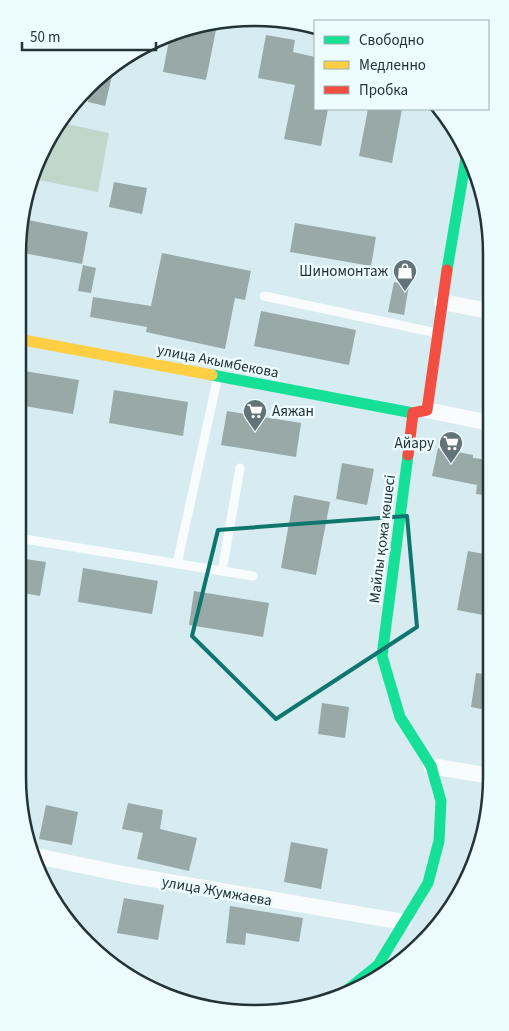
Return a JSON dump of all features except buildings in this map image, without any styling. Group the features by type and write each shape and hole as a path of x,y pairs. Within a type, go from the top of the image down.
{"street":[{"name":"Майлы қожа көшесі","path":"364,977 378,965 428,883 439,841 441,801 431,766 400,717 382,656 420,412 437,332 465,166"},
{"path":"442,302 483,310"},
{"name":"улица Акымбекова","path":"26,340 420,412"},
{"path":"420,412 483,422"},
{"path":"431,766 483,775"},
{"name":"улица Жумжаева","path":"41,857 128,875 404,922"}],"lane":[{"path":"264,296 437,332"},
{"path":"177,564 218,376"},
{"path":"222,571 240,468"},
{"path":"26,539 253,576"}],"highlighted area":[{"path":"407,516 417,627 276,719 192,636 218,530"}],"green space":[{"path":"68,124 109,133 98,192 38,180 57,140"}],"traffic: fast":[{"path":"447,270 465,166"},
{"path":"212,375 413,413"},
{"path":"364,977 378,965 428,883 439,841 441,801 431,766 400,717 382,656 408,455"}],"traffic: slow":[{"path":"26,340 212,375"}],"traffic: jam":[{"path":"408,455 413,413 427,410 447,270"}],"place":[{"name":"Шиномонтаж","path":"405,292"},
{"name":"Аяжан","path":"255,432"},
{"name":"Айару","path":"451,464"}]}
